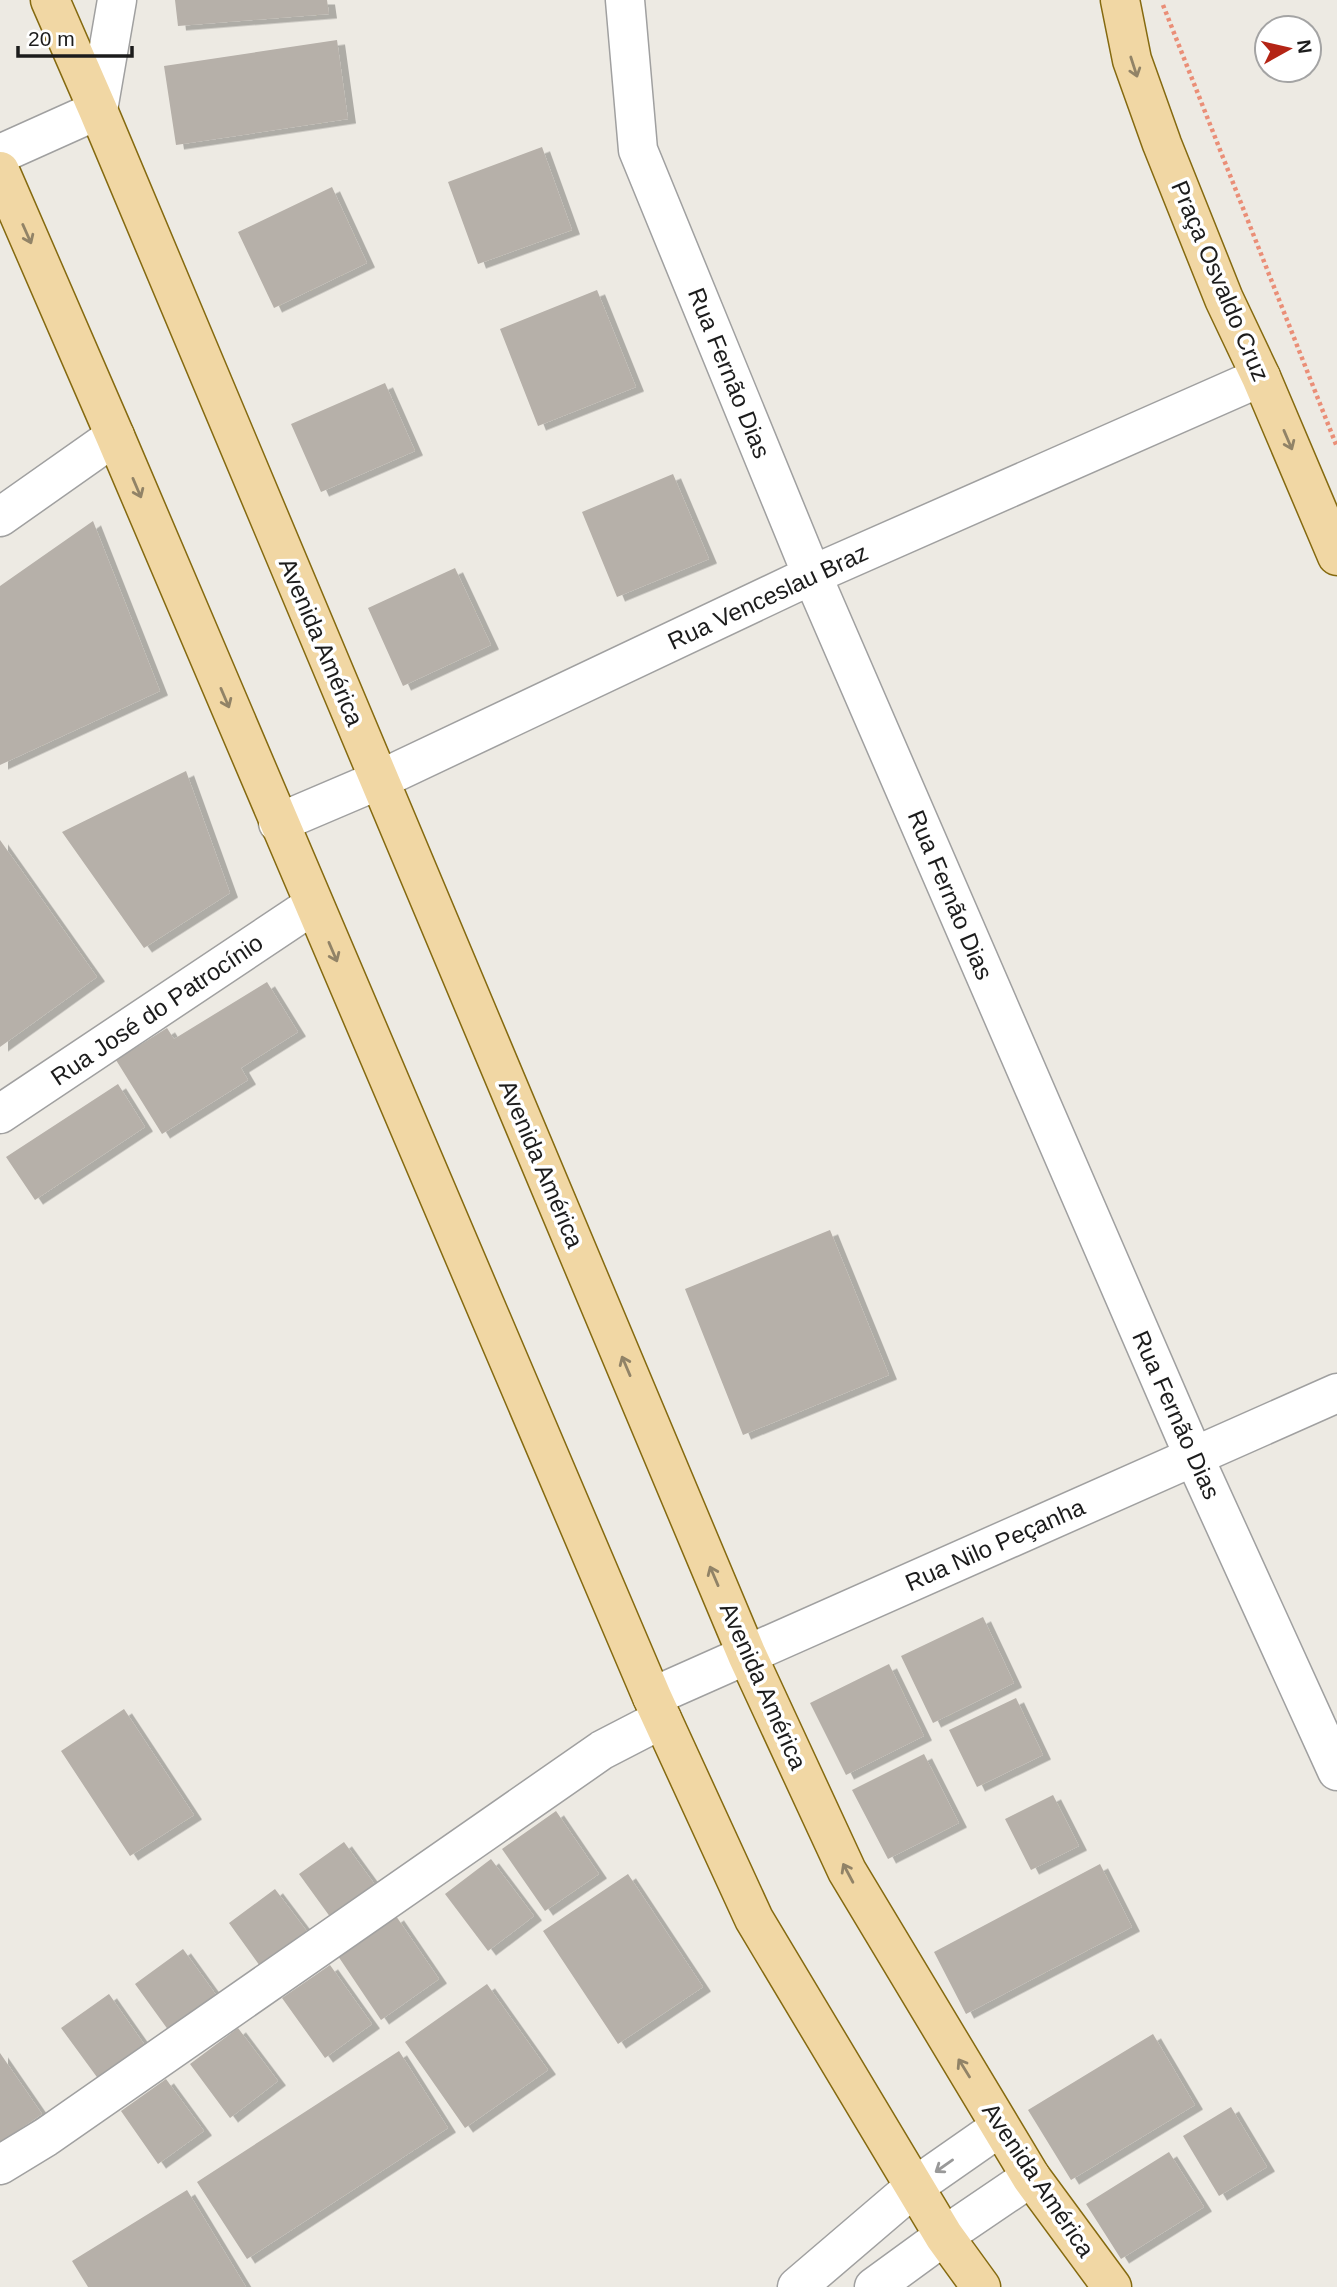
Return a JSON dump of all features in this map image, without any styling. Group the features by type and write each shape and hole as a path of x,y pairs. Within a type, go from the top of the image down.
{"main road":[{"name":"Avenida América","path":"50,0 747,1655 846,1871 1031,2177 1112,2287"},
{"name":"Praça Osvaldo Cruz","path":"1120,0 1132,61 1162,144 1224,299 1261,377 1337,556"},
{"path":"0,172 657,1708 754,1919 914,2188 981,2287"}],"street":[{"path":"0,154 98,110 117,0"},
{"name":"Rua Fernão Dias","path":"625,0 638,150 812,575 1194,1457 1337,1771"},
{"name":"Rua Venceslau Braz","path":"278,823 379,780 812,575 1261,377"},
{"path":"0,517 115,436"},
{"name":"Rua José do Patrocínio","path":"0,1114 313,905"},
{"name":"Rua Nilo Peçanha","path":"0,2165 46,2137 603,1750 657,1708 747,1655 1337,1393"},
{"path":"797,2287 914,2188 1000,2127"},
{"path":"874,2287 1031,2177"}],"path":[{"path":"1161,0 1337,447"}],"building":[{"path":"175,0 327,0 329,14 178,26"},
{"path":"337,40 348,119 176,145 164,66"},
{"path":"542,147 572,230 478,264 448,182"},
{"path":"332,187 367,263 274,308 238,232"},
{"path":"597,290 636,387 538,426 500,329"},
{"path":"385,383 415,451 321,492 291,424"},
{"path":"673,474 709,559 617,597 582,512"},
{"path":"93,521 160,691 0,765 0,586"},
{"path":"455,568 491,645 403,686 368,608"},
{"path":"186,771 230,893 144,948 62,832"},
{"path":"0,840 97,977 0,1047"},
{"path":"267,982 298,1032 241,1068 248,1080 162,1134 116,1060 167,1028 174,1039"},
{"path":"118,1084 145,1127 35,1200 6,1157"},
{"path":"830,1230 889,1375 743,1435 685,1289"},
{"path":"983,1617 1014,1683 933,1723 901,1656"},
{"path":"889,1664 924,1736 846,1775 810,1703"},
{"path":"1016,1698 1043,1755 977,1787 949,1730"},
{"path":"124,1709 194,1815 130,1856 61,1751"},
{"path":"924,1754 959,1823 888,1859 852,1790"},
{"path":"1053,1795 1079,1846 1031,1870 1005,1819"},
{"path":"556,1811 599,1874 545,1911 502,1849"},
{"path":"344,1842 381,1893 336,1925 299,1874"},
{"path":"491,1859 534,1916 488,1951 445,1894"},
{"path":"1100,1864 1132,1927 966,2014 934,1952"},
{"path":"628,1874 703,1987 618,2044 543,1931"},
{"path":"275,1889 312,1938 265,1973 229,1923"},
{"path":"396,1916 439,1979 381,2020 338,1956"},
{"path":"183,1949 222,2003 174,2038 135,1984"},
{"path":"330,1965 372,2024 325,2058 282,1998"},
{"path":"487,1984 548,2070 465,2128 405,2042"},
{"path":"109,1994 149,2051 102,2084 61,2028"},
{"path":"238,2028 278,2081 230,2118 190,2064"},
{"path":"1153,2034 1195,2105 1071,2180 1028,2110"},
{"path":"399,2051 448,2128 247,2259 197,2182"},
{"path":"0,2053 42,2114 0,2143"},
{"path":"166,2079 204,2131 158,2164 121,2111"},
{"path":"1231,2107 1267,2167 1219,2196 1183,2136"},
{"path":"1169,2152 1204,2207 1121,2259 1086,2204"},
{"path":"187,2190 246,2287 88,2287 72,2261"}]}
